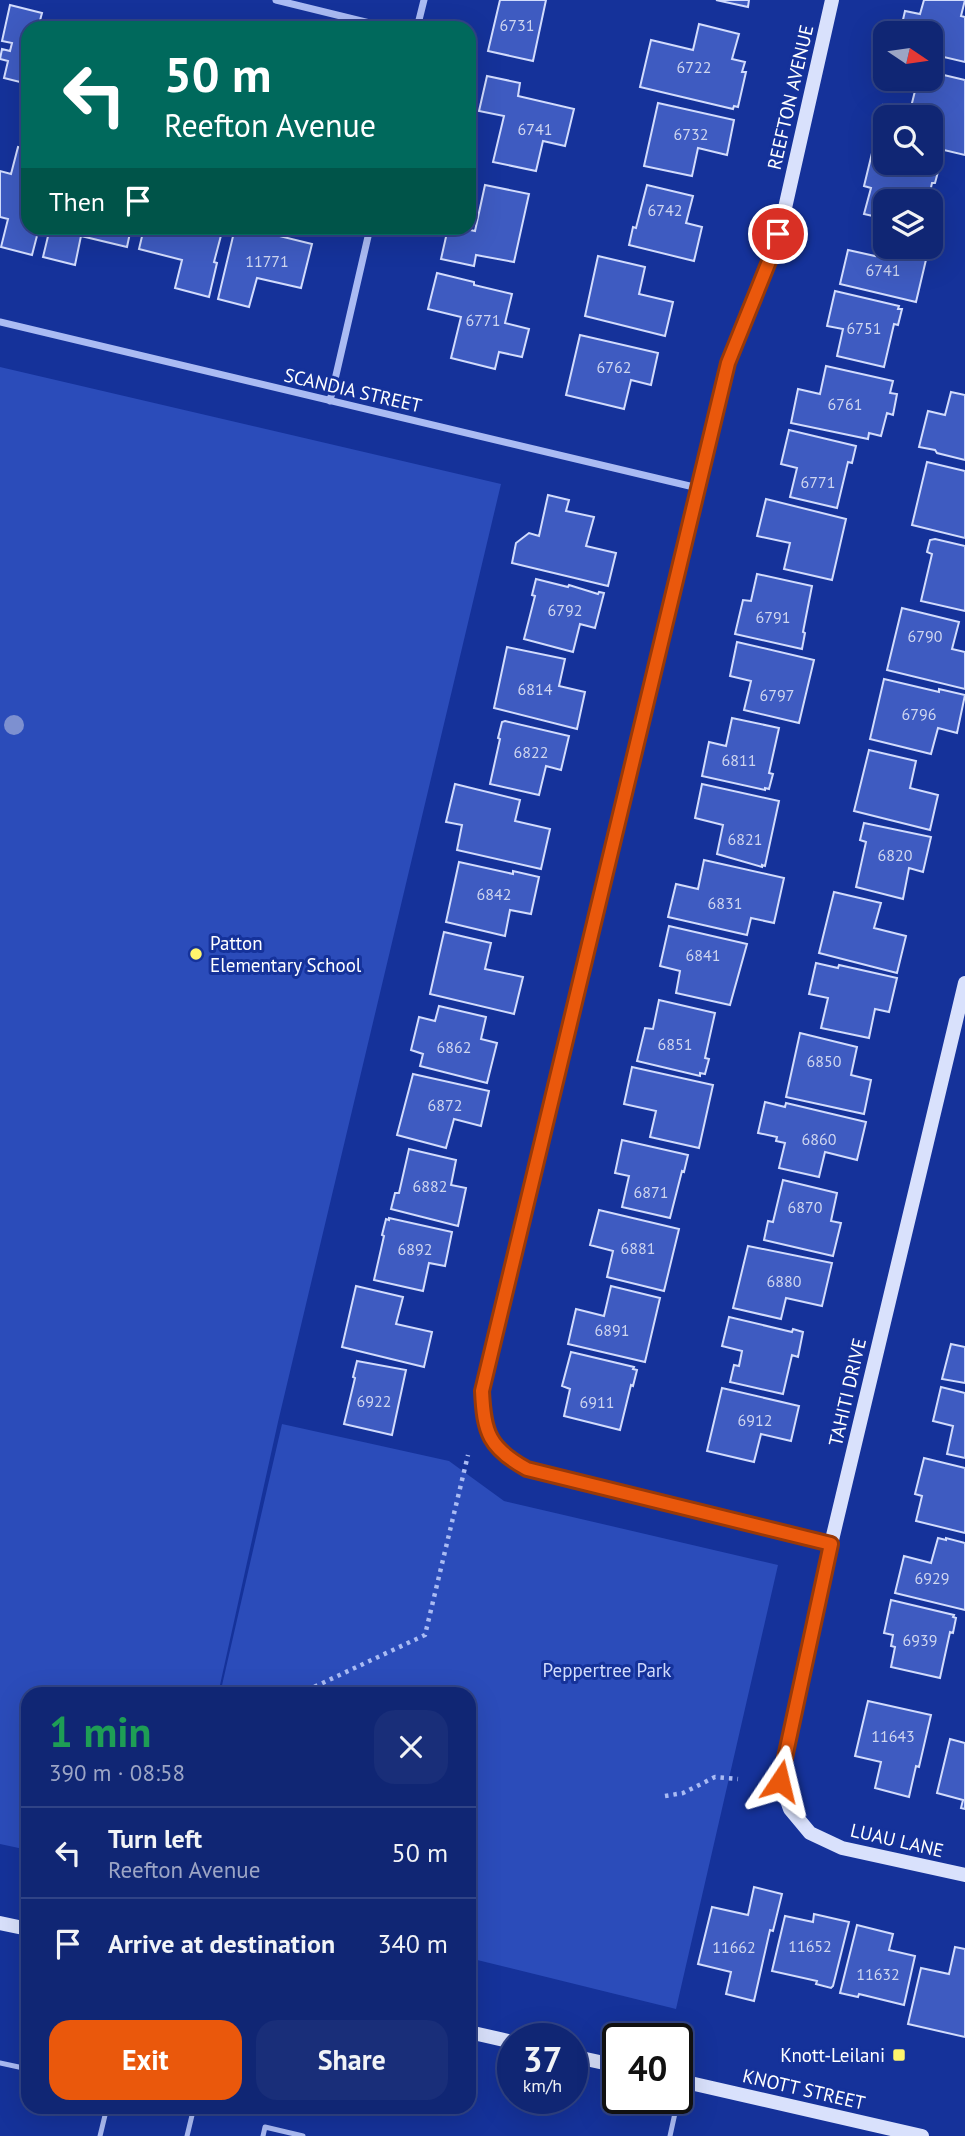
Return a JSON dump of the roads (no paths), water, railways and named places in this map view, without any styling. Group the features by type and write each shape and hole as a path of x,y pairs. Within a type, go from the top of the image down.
{"street":[{"path":"276,0 362,21"},
{"path":"419,21 424,0"},
{"name":"REEFTON AVENUE","path":"831,1544 527,1469 505,1457 490,1437 483,1414 482,1391 728,363 770,259 785,208 832,0"},
{"path":"330,401 368,235"},
{"name":"SCANDIA STREET","path":"0,322 698,488"},
{"name":"TAHITI DRIVE","path":"790,1809 780,1781 831,1544 965,984"},
{"name":"LUAU LANE","path":"790,1809 810,1833 842,1848 965,1875"},
{"path":"0,1923 21,1928"},
{"path":"476,2034 497,2038"},
{"name":"KNOTT STREET","path":"693,2083 922,2136"}],"lane":[{"path":"0,2063 21,2068"},
{"path":"100,2136 105,2114"},
{"path":"187,2136 192,2114"},
{"path":"670,2136 674,2114"},
{"path":"263,2136 265,2127 303,2136"}],"place":[{"name":"Patton Elementary School","path":"196,954"},
{"name":"Knott-Leilani","path":"899,2055"}],"park label":[{"name":"Peppertree Park","path":"607,1670"}]}
